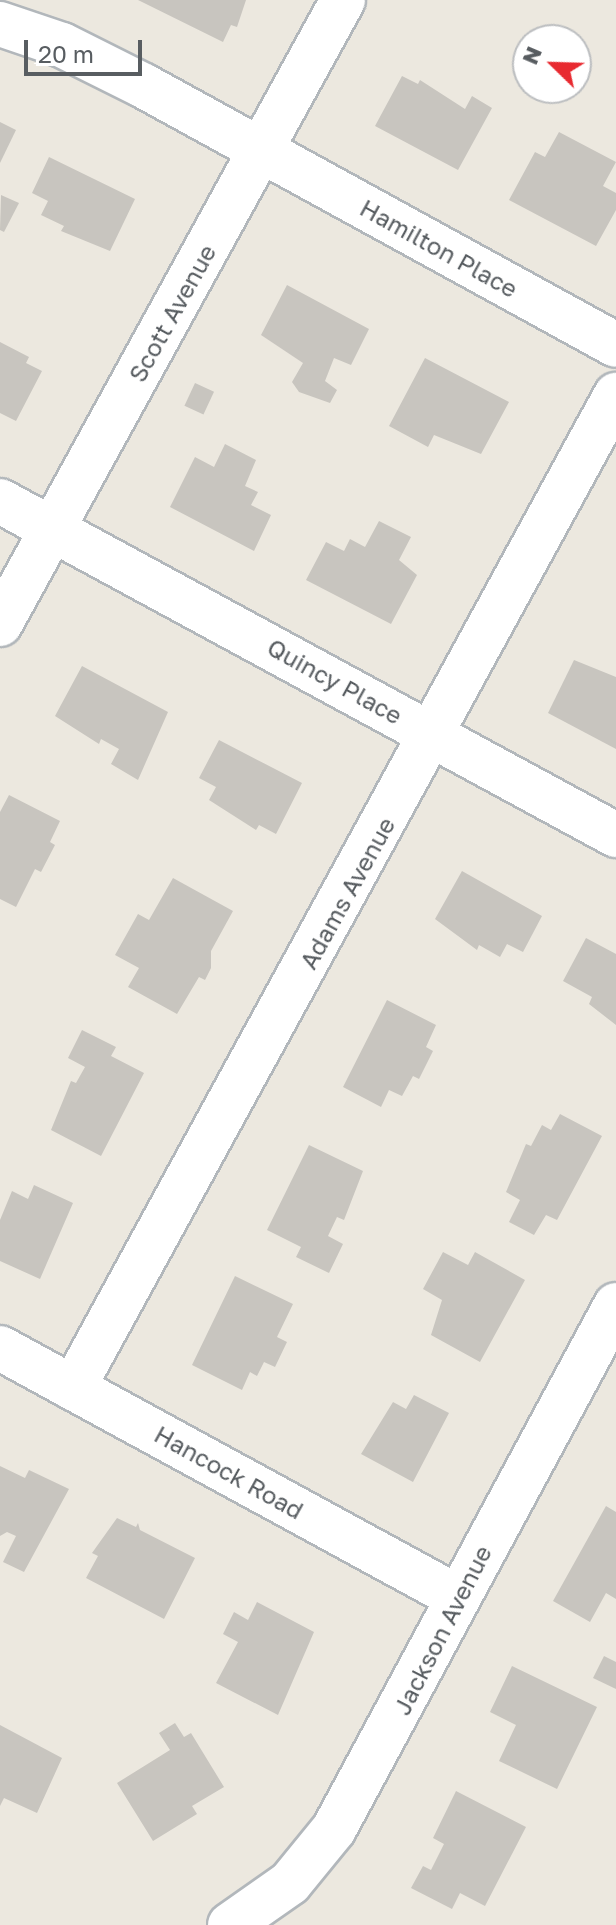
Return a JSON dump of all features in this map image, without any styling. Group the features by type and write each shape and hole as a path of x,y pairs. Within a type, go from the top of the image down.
{"street":[{"name":"Scott Avenue","path":"0,624 343,0"},
{"name":"Hamilton Place","path":"0,24 62,45 262,150 616,345"},
{"name":"Adams Avenue","path":"73,1388 434,735 616,395"},
{"name":"Quincy Place","path":"0,501 616,835"},
{"name":"Jackson Avenue","path":"230,1925 290,1883 334,1829 616,1305"},
{"name":"Hancock Road","path":"0,1348 457,1597"}],"building":[{"path":"138,0 246,0 237,27 231,25 223,42"},
{"path":"402,76 418,84 420,80 465,109 472,96 492,108 458,170 375,126"},
{"path":"0,122 16,130 0,163"},
{"path":"559,132 616,162 603,186 616,193 616,210 596,246 509,200 535,152 545,157"},
{"path":"49,157 135,199 110,251 61,231 64,226 41,215 48,201 32,193"},
{"path":"1,195 19,203 4,232 0,230"},
{"path":"287,285 369,329 351,365 334,358 325,381 337,390 330,403 299,392 292,382 303,363 261,335"},
{"path":"0,342 29,357 26,363 42,371 16,421 0,413"},
{"path":"425,358 509,402 481,454 434,435 428,447 389,426"},
{"path":"195,383 214,392 203,415 184,406"},
{"path":"225,444 256,460 245,486 258,492 251,505 271,515 254,551 170,507 195,457 214,467"},
{"path":"379,521 411,537 399,560 417,575 391,624 306,580 326,542 344,551 350,539 365,547"},
{"path":"574,660 616,677 616,749 548,713"},
{"path":"82,666 168,712 138,780 111,764 119,749 101,739 99,744 55,716"},
{"path":"219,740 302,783 276,834 259,825 256,830 209,800 216,787 199,778"},
{"path":"9,795 60,821 50,842 55,845 41,872 35,869 16,907 0,899 0,812"},
{"path":"462,871 542,916 523,952 507,944 500,957 479,945 477,950 435,919"},
{"path":"173,878 233,911 211,951 211,968 205,980 199,977 177,1014 128,987 139,968 115,955 138,914 149,920"},
{"path":"586,938 616,954 616,1025 589,1004 592,997 563,981"},
{"path":"387,1000 436,1025 426,1047 433,1051 419,1079 413,1076 402,1096 389,1090 381,1107 343,1087"},
{"path":"82,1030 116,1047 111,1056 144,1073 101,1156 51,1130 71,1081 76,1083 85,1067 68,1058"},
{"path":"560,1114 602,1136 557,1220 546,1215 534,1235 509,1222 520,1200 506,1192 526,1144 531,1146 542,1125 551,1130"},
{"path":"309,1145 363,1171 344,1220 337,1217 328,1236 343,1244 329,1273 296,1257 301,1247 267,1230"},
{"path":"34,1185 73,1203 40,1279 0,1261 0,1220 12,1191 28,1199"},
{"path":"443,1252 468,1265 475,1252 525,1280 480,1362 431,1335 442,1300 423,1289"},
{"path":"235,1276 293,1304 277,1337 287,1342 275,1367 264,1362 257,1376 250,1372 242,1390 192,1365"},
{"path":"414,1395 449,1413 413,1482 361,1454 393,1402 406,1409"},
{"path":"0,1466 25,1478 29,1470 69,1489 24,1572 3,1562 16,1536 7,1532 0,1536"},
{"path":"606,1506 616,1512 616,1599 606,1593 590,1622 553,1601"},
{"path":"117,1518 136,1527 138,1523 140,1530 195,1558 164,1619 86,1578 98,1556 92,1553"},
{"path":"257,1602 314,1632 278,1715 216,1683 238,1642 223,1634 234,1612 248,1620"},
{"path":"604,1656 616,1662 616,1689 593,1678"},
{"path":"512,1666 597,1707 557,1789 499,1761 516,1725 490,1712"},
{"path":"175,1723 184,1737 191,1733 224,1787 192,1806 197,1814 153,1841 117,1783 170,1750 159,1733"},
{"path":"0,1725 62,1758 37,1813 4,1798 0,1806"},
{"path":"456,1791 526,1827 485,1906 460,1893 452,1909 411,1888 423,1866 431,1870 444,1844 433,1838"}]}
